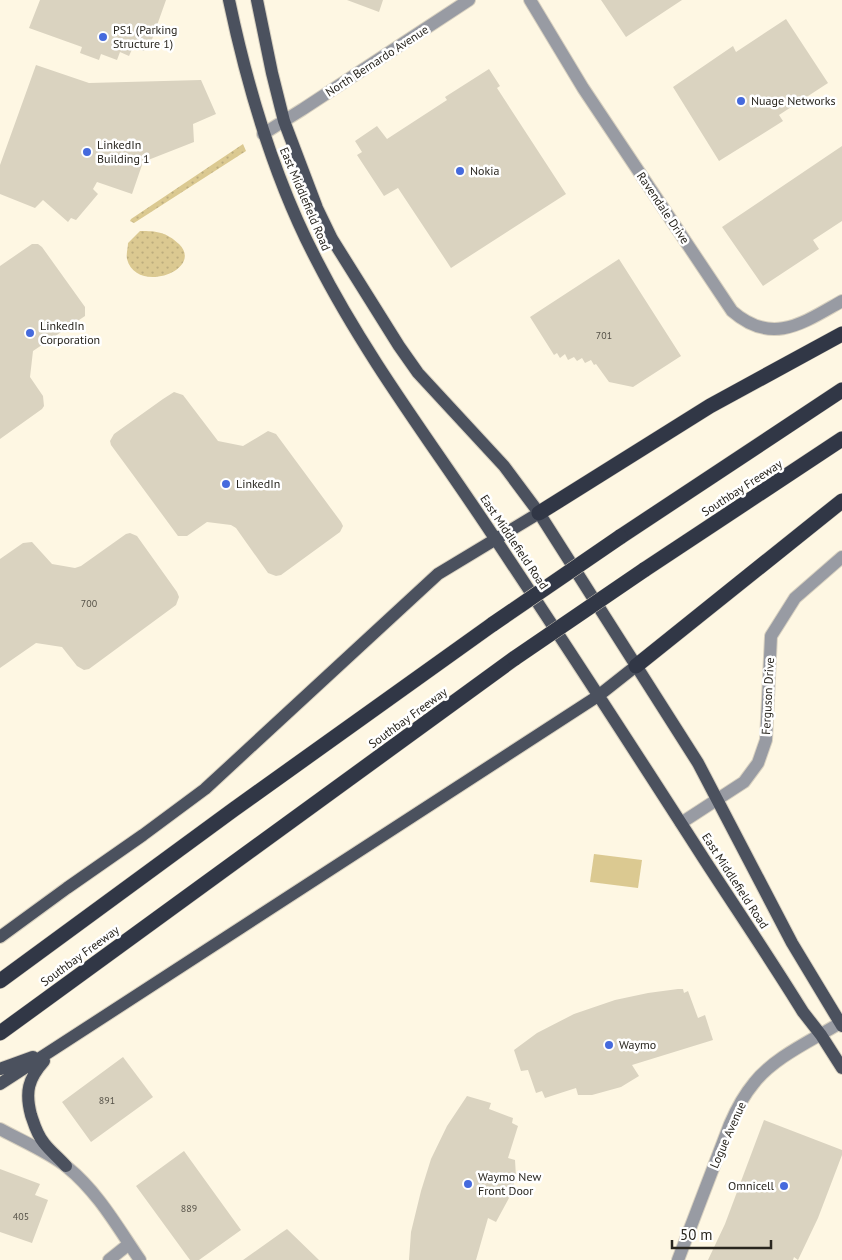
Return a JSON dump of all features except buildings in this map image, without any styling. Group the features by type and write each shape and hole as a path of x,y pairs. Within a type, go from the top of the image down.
{"highway":[{"path":"539,513 710,406 842,334"},
{"path":"0,981 233,810 493,624 620,537 842,390"},
{"name":"Southbay Freeway","path":"0,1033 515,658 644,570 842,440"},
{"path":"636,666 842,501"}],"main road":[{"name":"East Middlefield Road","path":"229,0 242,59 263,134 301,228 340,304 415,422 495,538 803,1012 821,1035 842,1068"},
{"name":"East Middlefield Road","path":"257,0 284,121 306,181 332,239 399,346 426,382 504,466 539,513 690,750 792,943 841,1024"},
{"path":"0,937 205,789 438,574 539,513"},
{"path":"0,1084 598,696 636,666"},
{"path":"0,1069 56,1048"},
{"path":"56,1048 34,1072 27,1090 28,1103 34,1125 43,1142 66,1166"}],"street":[{"name":"North Bernardo Avenue","path":"263,134 469,0"},
{"name":"Ravendale Drive","path":"530,0 583,88 732,311 741,320 754,326 782,329 800,324 842,301"},
{"name":"Ferguson Drive","path":"681,823 744,782 758,763 766,740 770,636 795,598 842,557"},
{"name":"Logue Avenue","path":"678,1260 726,1133 735,1113 754,1082 779,1060 841,1024"},
{"path":"0,1129 66,1166 103,1205 140,1260"},
{"path":"109,1260 129,1244"}],"shaded area":[{"path":"243,144 246,151 134,223 130,221 131,219"},
{"path":"140,231 161,233 179,244 185,254 183,262 176,270 166,275 154,277 143,276 133,270 127,259 128,243"},
{"path":"594,854 642,860 638,888 590,882"}],"place":[{"name":"PS1 (Parking Structure 1)","path":"103,37"},
{"name":"Nuage Networks","path":"741,101"},
{"name":"LinkedIn Building 1","path":"87,152"},
{"name":"Nokia","path":"460,171"},
{"name":"LinkedIn Corporation","path":"30,333"},
{"name":"LinkedIn","path":"226,484"},
{"name":"Waymo","path":"609,1045"},
{"name":"Waymo New Front Door","path":"468,1184"},
{"name":"Omnicell","path":"784,1186"}]}
